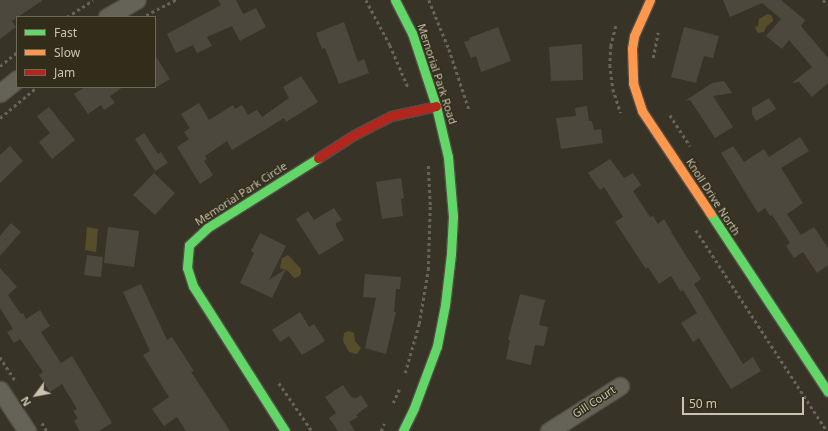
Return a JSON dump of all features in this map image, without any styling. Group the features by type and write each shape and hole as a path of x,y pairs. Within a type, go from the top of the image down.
{"street":[{"path":"109,16 137,0"},
{"name":"Memorial Park Road","path":"395,0 412,33 444,135 449,168 452,216 451,254 445,305 437,346 414,408 403,431"},
{"name":"Knoll Drive North","path":"650,0 634,36 632,48 633,82 642,111 828,392"},
{"path":"0,93 16,80"},
{"name":"Memorial Park Circle","path":"285,431 193,286 187,268 189,246 207,228 354,135 391,116 436,106"},
{"name":"Gill Court","path":"549,431 620,386"},
{"path":"0,390 27,431"}],"path":[{"path":"69,16 93,0"},
{"path":"144,16 176,0"},
{"path":"366,0 390,45 416,110"},
{"path":"429,0 449,48 469,109"},
{"path":"823,0 828,4"},
{"path":"653,64 655,42 661,25"},
{"path":"0,66 16,53"},
{"path":"0,118 36,88"},
{"path":"667,112 694,152"},
{"path":"405,374 419,324 428,270 430,205 428,162"},
{"path":"278,381 312,431"},
{"path":"392,408 402,381"},
{"path":"381,431 386,420"}],"shaded area":[{"path":"768,14 772,16 773,21 766,27 764,32 758,33 755,27 758,26 759,19"},
{"path":"87,227 98,229 96,252 85,250"},
{"path":"288,255 301,269 301,274 298,277 294,278 288,271 280,268 282,258"},
{"path":"349,331 354,333 355,341 361,348 357,354 349,352 343,341 344,333"}],"building":[{"path":"0,0 43,0 19,16 16,16 16,18 12,21 16,27 0,39"},
{"path":"218,0 236,0 243,14 256,8 266,27 240,41 232,26 207,37 212,46 197,53 193,45 176,53 167,34 221,5"},
{"path":"723,0 781,0 805,20 801,26 828,58 828,83 812,97 799,82 792,83 812,67 789,40 782,49 766,36 781,19 762,3 730,17"},
{"path":"344,22 358,62 364,59 369,73 339,84 325,48 322,49 316,33"},
{"path":"498,27 511,61 481,72 476,56 471,58 464,42 470,40 469,38"},
{"path":"684,27 719,36 713,58 704,56 696,83 671,77"},
{"path":"582,44 583,80 551,81 549,47"},
{"path":"156,57 170,79 156,87"},
{"path":"301,76 318,102 286,122 284,118 232,150 227,141 205,156 207,159 204,161 213,175 200,184 177,147 189,139 184,132 190,128 181,114 199,103 209,120 233,105 235,109 242,105 248,115 257,110 262,117 289,98 283,87"},
{"path":"724,81 732,93 713,96 733,127 715,138 690,100 685,101 712,83"},
{"path":"83,88 122,88 110,96 115,103 104,110 101,105 88,114 74,94"},
{"path":"769,98 776,109 756,121 752,114 752,108"},
{"path":"587,106 589,121 592,121 594,130 601,129 603,143 561,149 556,118 576,116 575,108"},
{"path":"49,107 75,140 52,159 39,142 50,133 37,116"},
{"path":"144,133 158,154 161,152 168,163 155,171 135,139"},
{"path":"800,137 809,151 781,168 803,203 787,214 801,235 814,227 828,248 828,265 817,273 803,252 794,258 786,246 790,243 772,215 770,216 765,208 758,213 721,153 733,146 744,162 764,149 769,157"},
{"path":"10,146 23,161 0,183 0,155"},
{"path":"610,159 624,178 633,173 641,185 633,191 650,217 653,216 658,224 664,219 701,279 694,284 743,364 753,357 761,371 731,389 699,338 693,342 681,323 697,313 683,290 681,292 671,276 659,284 648,267 646,269 615,222 623,217 604,187 600,190 588,173"},
{"path":"154,173 175,193 155,215 133,195"},
{"path":"401,178 404,198 401,199 403,216 382,219 376,182"},
{"path":"334,208 342,220 336,223 336,226 344,240 319,255 296,219 308,211 314,220"},
{"path":"11,223 21,232 0,256 0,236"},
{"path":"108,227 139,231 134,267 104,263"},
{"path":"260,233 286,246 269,280 286,269 272,298 240,283 254,253 251,251"},
{"path":"87,255 103,257 101,277 84,275"},
{"path":"0,268 17,287 8,295 21,314 23,313 26,319 40,310 50,326 41,332 61,363 72,356 112,423 99,431 80,431 74,421 78,418 73,411 77,409 62,384 50,392 39,375 43,372 20,339 14,343 7,332 13,329 0,308"},
{"path":"365,274 401,277 400,289 396,289 394,312 396,312 386,354 365,348 376,298 363,297"},
{"path":"141,284 167,340 172,337 194,371 191,372 230,431 186,431 177,417 164,426 152,409 169,397 143,355 150,351 123,292"},
{"path":"520,294 545,300 539,325 548,327 544,346 535,345 531,365 506,359 510,340 508,340"},
{"path":"300,312 309,327 314,324 325,341 302,355 289,336 280,342 272,330"},
{"path":"343,385 352,398 354,397 355,399 361,395 368,406 356,415 358,417 349,422 355,431 338,431 329,418 336,413 325,397"}],"traffic: fast":[{"path":"395,0 412,33 436,106 448,157 453,216 451,254 445,305 437,346 414,408 403,431"},
{"path":"285,431 193,286 187,268 189,245 207,228 318,158"},
{"path":"710,213 828,392"}],"traffic: slow":[{"path":"650,0 634,36 632,48 633,83 642,111 710,213"}],"traffic: jam":[{"path":"318,158 354,135 391,116 436,106"}]}
